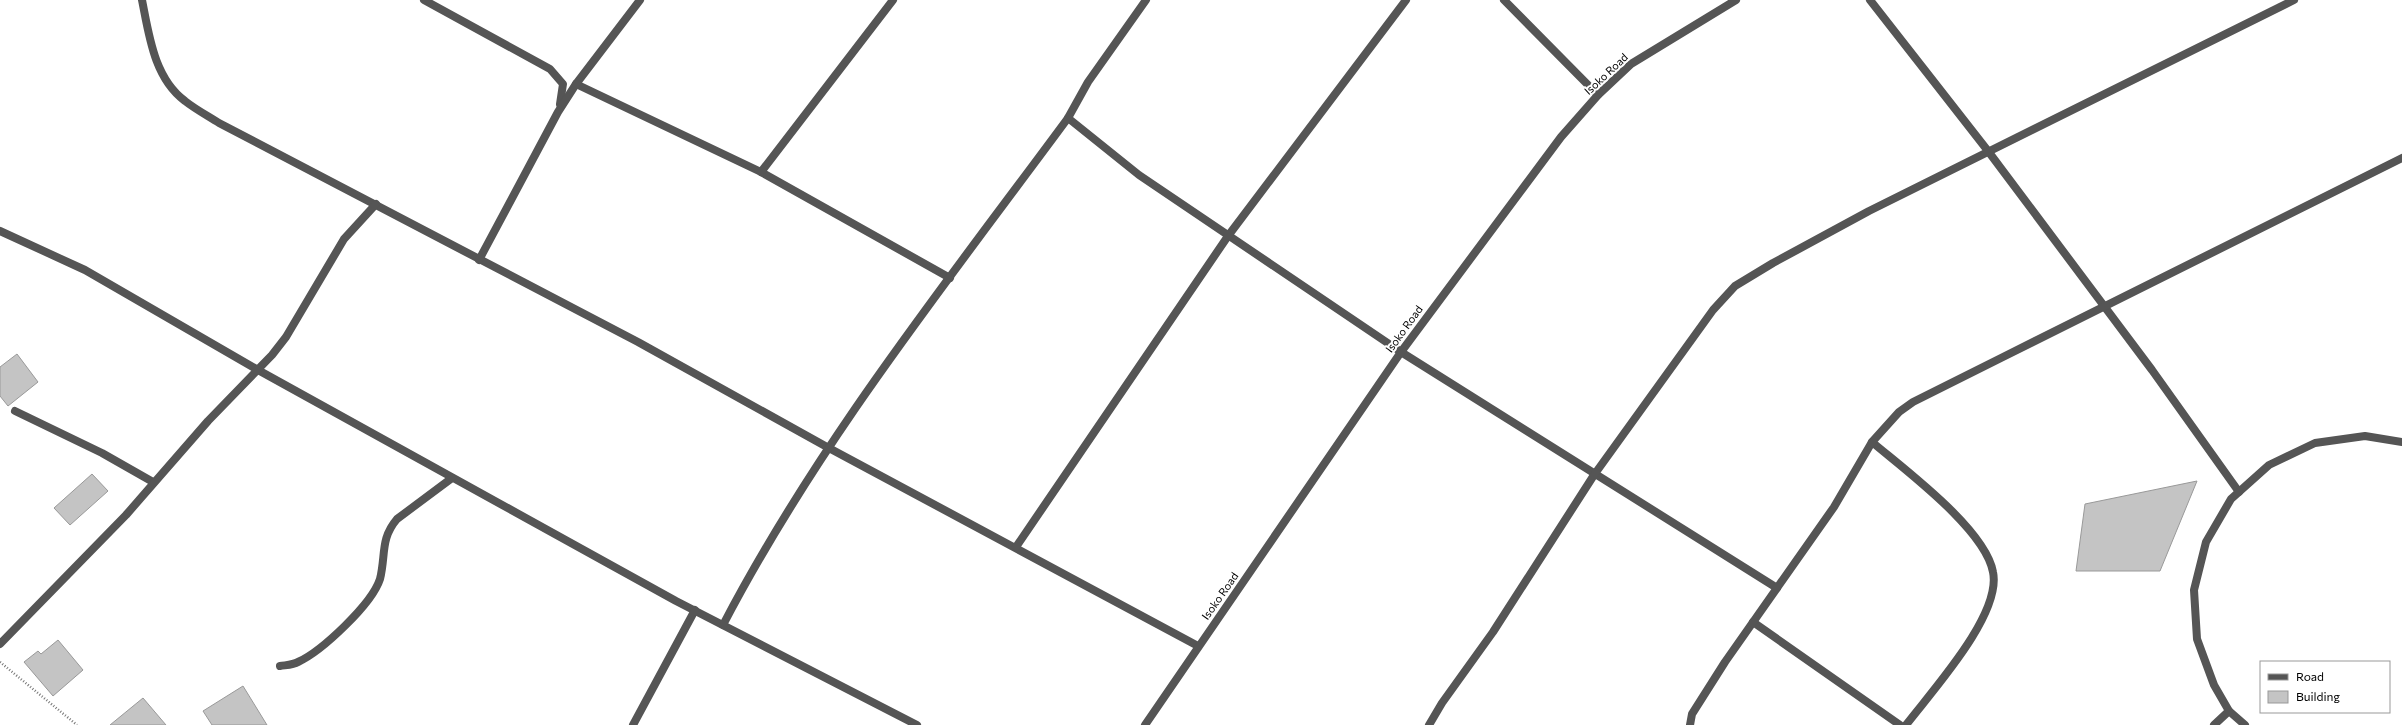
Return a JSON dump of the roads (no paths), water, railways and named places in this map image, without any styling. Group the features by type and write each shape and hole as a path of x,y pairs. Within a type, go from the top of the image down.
{"street":[{"path":"142,0 153,52 168,82 184,100 219,123 638,342 827,447 1016,547 1198,646"},
{"path":"424,0 550,69 563,84 563,97 558,112"},
{"path":"479,260 558,112 576,84 640,0"},
{"path":"761,172 893,0"},
{"path":"723,625 757,559 827,447 1068,118 1088,82 1146,0"},
{"path":"1016,547 1228,236 1406,0"},
{"path":"1504,0 1598,95"},
{"name":"Isoko Road","path":"1145,725 1401,352 1561,137 1598,95 1631,64 1736,0"},
{"path":"1870,0 1988,152 2152,370 2239,492"},
{"path":"1429,725 1442,703 1493,632 1594,475 1713,310 1735,286 1773,263 1869,211 2294,0"},
{"path":"576,84 761,172 950,278"},
{"path":"1068,118 1139,175 1401,352 1594,475 1777,588"},
{"path":"1690,725 1692,714 1725,662 1834,507 1872,442 1886,424 1913,402 2402,158"},
{"path":"0,644 126,516 153,482 208,421 258,370 286,337 344,239 376,204"},
{"path":"0,231 85,270 258,370 452,478 694,610 917,725"},
{"path":"15,411 102,454 153,482"},
{"path":"2245,725 2229,711 2214,685 2197,639 2194,590 2206,542 2231,500 2268,465 2315,443 2365,436 2402,442"},
{"path":"1872,442 1955,515 1978,542 1994,572 1990,602 1978,627 1964,650 1906,725"},
{"path":"280,666 296,663 325,646 352,618 375,589 379,579 384,541 390,528 397,519 452,478"},
{"path":"633,725 694,610"},
{"path":"1753,622 1900,725"},
{"path":"2214,725 2229,711"}]}
